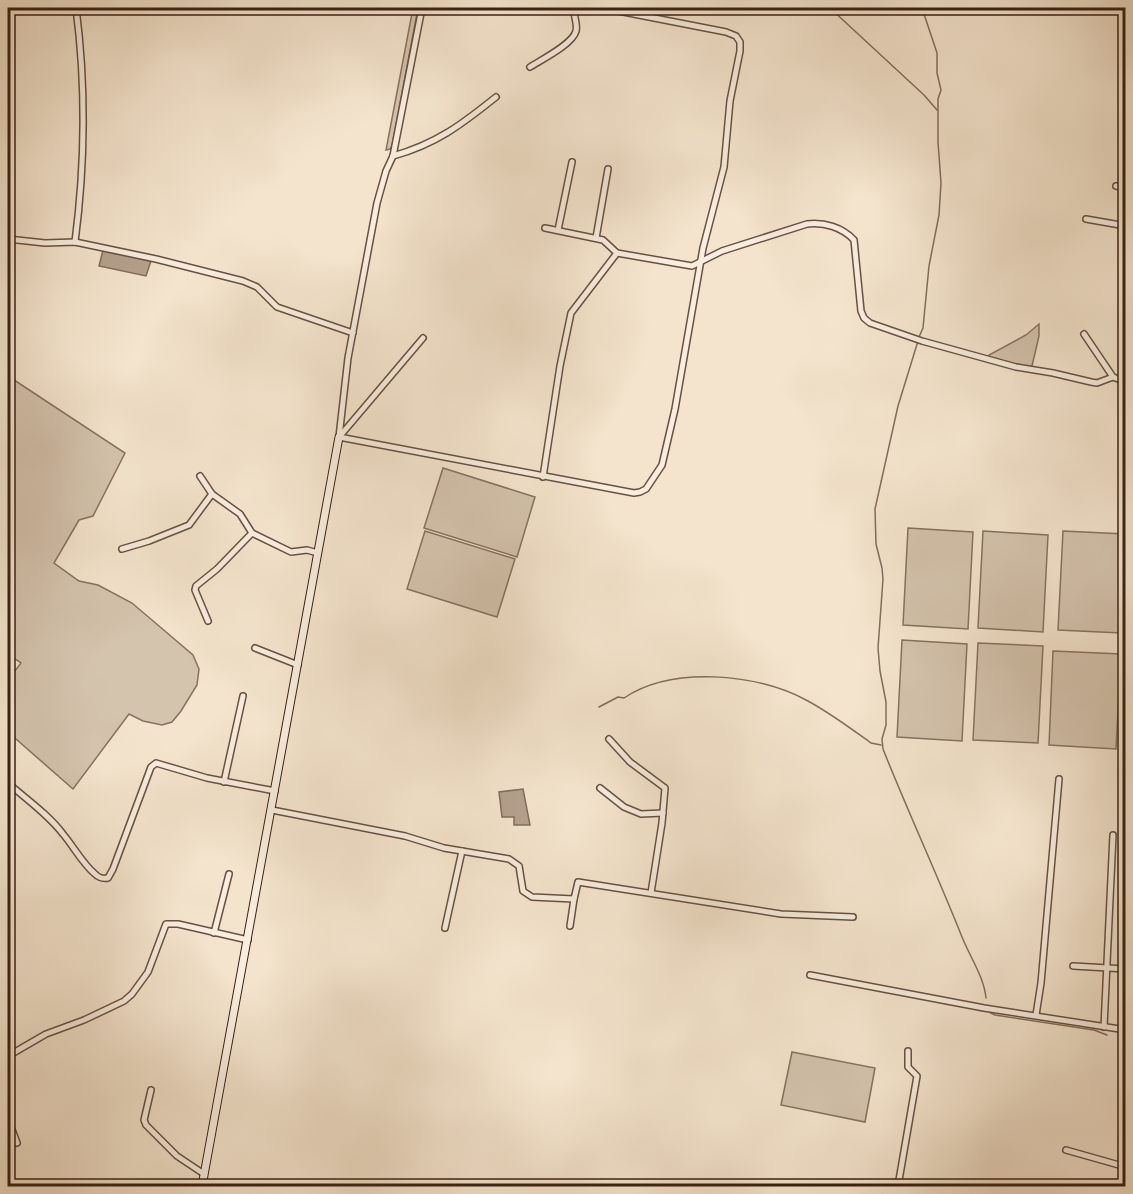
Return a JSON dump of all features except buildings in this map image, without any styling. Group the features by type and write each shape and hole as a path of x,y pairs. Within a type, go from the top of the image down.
{"street":[{"path":"75,242 81,178 82,58 76,8"},
{"path":"202,1186 339,437 348,358 381,186 393,156 422,8"},
{"path":"530,67 574,36 576,30 574,8"},
{"path":"339,437 634,493 646,489 662,465 675,408 703,248 723,167 730,101 740,42 736,36 726,32 603,8"},
{"path":"393,156 439,139 496,97"},
{"path":"558,230 572,162"},
{"path":"596,238 608,169"},
{"path":"1116,186 1125,188"},
{"path":"1086,219 1125,226"},
{"path":"545,228 603,240 617,253 692,266 722,251 807,224 828,225 850,235 854,240 856,278 864,318 870,323 989,361 1097,383 1113,377"},
{"path":"8,239 45,243 75,242 162,260 243,281 257,287 277,307 353,333"},
{"path":"543,477 560,366 571,313 617,253"},
{"path":"1084,334 1113,377 1125,382"},
{"path":"339,437 423,338"},
{"path":"200,476 212,494 240,514 252,533 291,552 307,550 318,552"},
{"path":"122,549 189,525 212,494"},
{"path":"208,621 195,590 196,586 217,569 252,533"},
{"path":"255,648 298,665"},
{"path":"225,782 243,696"},
{"path":"609,740 630,762 663,785 665,790 651,893"},
{"path":"8,783 64,834 97,877 104,879 108,878 113,869 151,767 156,763 225,782 275,791"},
{"path":"1036,1015 1042,973 1059,779"},
{"path":"600,788 624,807 641,814 663,813"},
{"path":"272,810 405,836 444,848 515,862 521,871 521,887 526,895 574,899"},
{"path":"1104,1027 1113,835"},
{"path":"445,928 462,851"},
{"path":"214,933 229,874"},
{"path":"570,926 578,882 781,914 853,917"},
{"path":"8,1056 46,1034 84,1020 124,1001 148,972 166,924 178,924 248,940"},
{"path":"1072,966 1125,969"},
{"path":"810,975 984,1008 1125,1030"},
{"path":"898,1186 917,1076 908,1067 908,1051"},
{"path":"151,1090 144,1120 146,1125 177,1156 204,1174"},
{"path":"8,1119 17,1143"},
{"path":"1066,1150 1125,1167"}],"shaded area":[{"path":"413,8 418,8 392,146 386,150"},
{"path":"103,250 151,261 146,276 99,266"},
{"path":"1039,324 1039,336 1032,366 1016,366 988,358 989,355 1026,335"},
{"path":"8,376 125,453 93,516 79,520 54,563 79,581 98,585 132,603 193,655 199,669 197,685 172,722 162,725 143,721 129,714 73,789 8,732 8,680 21,663 8,654"},
{"path":"443,468 535,497 517,557 424,528"},
{"path":"908,528 973,532 968,629 903,625"},
{"path":"425,531 515,559 497,617 407,589"},
{"path":"983,531 1048,535 1043,632 978,628"},
{"path":"1063,531 1125,534 1121,633 1058,630"},
{"path":"902,640 967,644 962,741 897,737"},
{"path":"978,643 1043,646 1038,743 973,740"},
{"path":"1053,651 1121,654 1116,749 1049,745"},
{"path":"523,789 530,825 514,825 514,817 502,817 499,792"},
{"path":"792,1052 875,1068 865,1122 781,1105"}],"waterway":[{"path":"830,8 924,95 937,110"},
{"path":"919,337 923,328 929,266 939,215 941,183 938,142 938,99 941,90 937,73 937,53 922,8"},
{"path":"918,341 898,406 875,509 876,544 883,579 878,648 886,702 883,749 980,975 986,998"},
{"path":"599,707 618,697 624,698 643,688 665,681 689,677 739,679 764,684 806,700 871,743 881,745"},
{"path":"989,1012 995,1015 1094,1030 1107,1035"}]}
